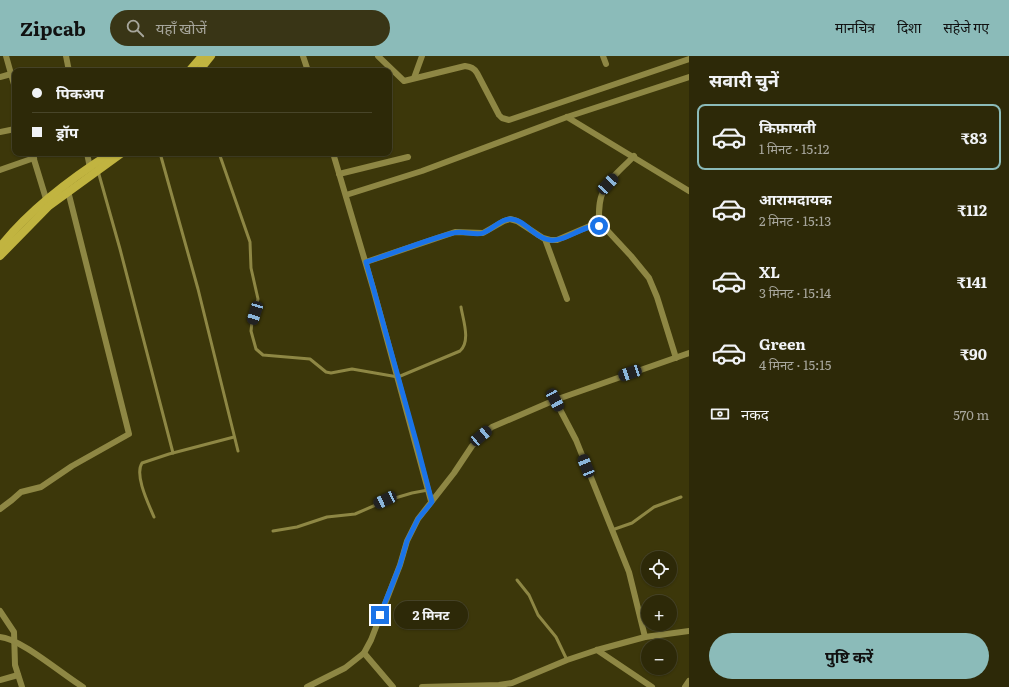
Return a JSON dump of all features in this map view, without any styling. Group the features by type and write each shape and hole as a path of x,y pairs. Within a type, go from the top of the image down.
{"street":[{"path":"6,56 12,78"},
{"path":"66,56 68,68"},
{"path":"192,68 202,56"},
{"path":"201,68 211,56"},
{"path":"303,56 307,68"},
{"path":"378,56 390,68"},
{"path":"414,78 422,56"},
{"path":"603,56 606,64"},
{"path":"392,69 404,81 470,66 477,73 499,115 502,118 509,120 689,59"},
{"path":"0,77 11,74"},
{"path":"346,195 422,171 567,117 689,77"},
{"path":"567,117 634,156 689,191"},
{"path":"0,132 12,129"},
{"path":"0,170 33,156 47,203"},
{"path":"88,156 94,169"},
{"path":"0,256 47,203 68,191 108,156"},
{"path":"0,247 25,220 94,169 117,156"},
{"path":"334,156 366,262 432,502"},
{"path":"339,174 408,156"},
{"path":"599,226 600,202 603,192 608,184 634,156"},
{"path":"0,509 21,492 41,487 72,466 130,434 68,191"},
{"path":"366,262 455,232 483,233 504,220 510,219 517,221 545,239 557,240 592,225 599,226 606,229 632,256 649,278 657,297 676,358"},
{"path":"545,239 567,300"},
{"path":"307,687 345,668 364,653 371,640 400,565 407,541 418,519 454,473 472,446 486,431 555,400 689,353"},
{"path":"555,400 576,440 629,572 644,637"},
{"path":"0,611 14,632 15,660 22,687"},
{"path":"422,687 500,685 512,683 567,660 597,650 644,637 689,631"},
{"path":"0,637 15,642 38,656 82,687"},
{"path":"597,650 652,687"},
{"path":"364,653 393,687"},
{"path":"0,680 18,675"},
{"path":"685,687 689,681"}],"lane":[{"path":"161,156 198,289 238,451"},
{"path":"220,156 250,242 251,268 258,300 251,327 256,349 263,355 310,359 328,373 334,374 352,369 398,377 460,351 464,347 466,342 465,328 461,307"},
{"path":"94,169 120,249 173,453"},
{"path":"154,517 147,502 142,483 140,465 144,462 173,453 234,437"},
{"path":"273,532 298,527 327,516 355,514 385,500 428,490"},
{"path":"612,530 632,523 654,507 681,497"},
{"path":"517,580 529,595 538,615 556,637 567,660"}],"route":[{"path":"380,615 400,565 407,541 418,519 432,502 366,262 455,232 480,234 504,220 510,219 517,221 544,238 550,240 557,240 592,225 599,226"}]}
